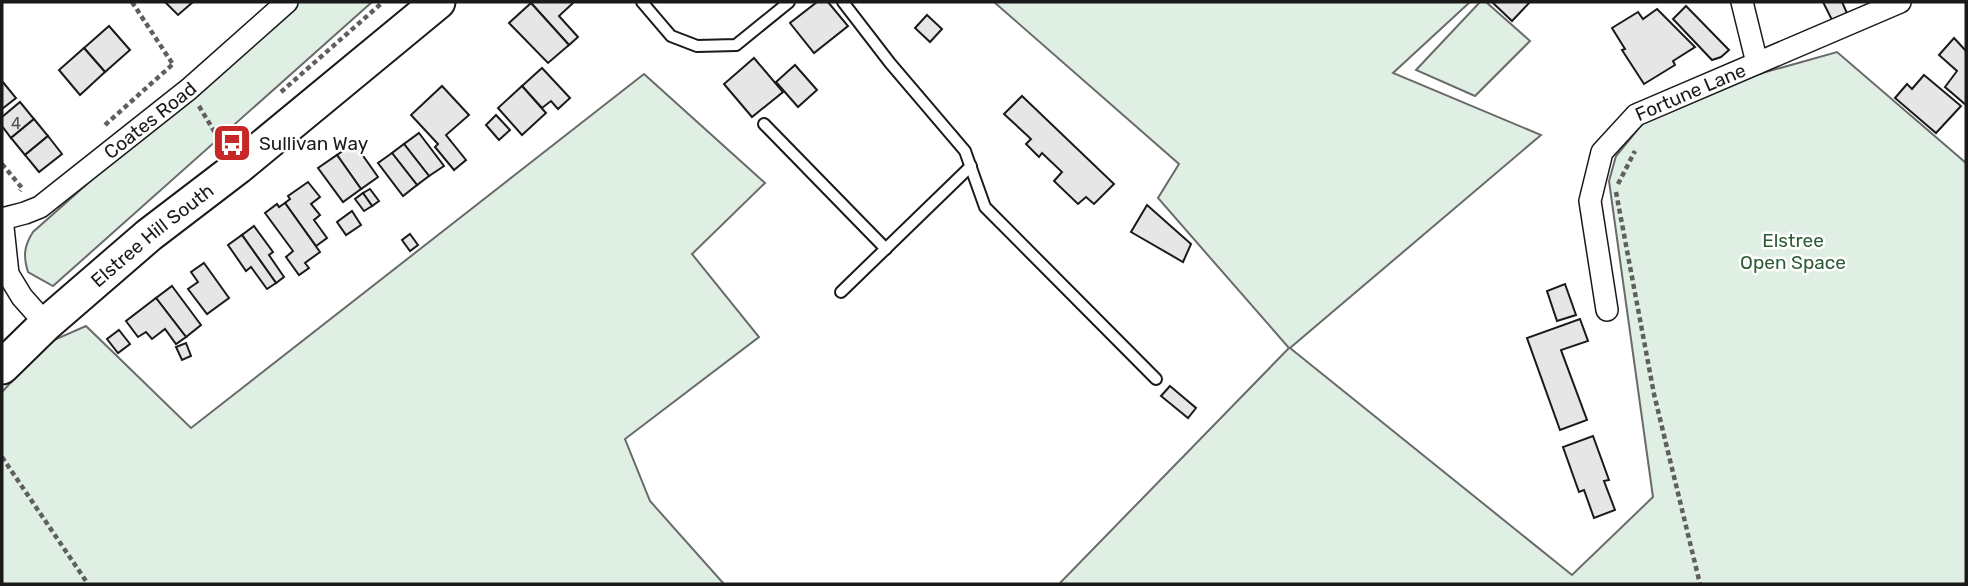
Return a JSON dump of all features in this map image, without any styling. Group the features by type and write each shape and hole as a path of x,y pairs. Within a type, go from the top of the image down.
{"main road":[{"name":"Elstree Hill South","path":"2,367 46,324 149,235 238,167 438,2"}],"street":[{"name":"Coates Road","path":"2,218 40,207 190,89 287,2"},
{"path":"1742,2 1757,63"},
{"name":"Fortune Lane","path":"1607,310 1590,201 1602,152 1636,115 1900,2"},
{"path":"2,218 8,274 22,297 46,324"}],"lane":[{"path":"642,2 671,36 697,46 736,45 789,2"},
{"path":"842,2 965,151 985,206 1156,379"},
{"path":"764,124 886,249"},
{"path":"841,292 971,166"}],"path":[{"path":"1638,143 1615,190 1654,394 1700,584"},
{"path":"2,164 22,188 2,218"},
{"path":"2,457 88,584"}],"green space":[{"path":"292,2 372,2 53,286 28,272 25,251 33,232"},
{"name":"Elstree Open Space","path":"994,2 1470,2 1393,73 1541,135 1290,348 1572,575 1653,497 1609,181 1616,156 1643,123 1727,83 1837,52 1966,163 1966,584 1059,584 1289,348 1158,198 1179,164"},
{"path":"1480,2 1486,2 1530,41 1475,96 1416,70"},
{"path":"644,74 765,183 692,254 759,337 625,439 650,501 724,584 2,584 2,392 47,343 86,326 191,428"}],"building":[{"path":"165,2 193,2 178,15"},
{"path":"572,2 559,16 578,37 569,45 531,3"},
{"path":"817,2 828,2 848,26 814,53 790,23"},
{"path":"1492,2 1530,2 1512,21"},
{"path":"1823,2 1842,2 1847,13 1832,20"},
{"path":"531,3 569,45 548,63 509,23"},
{"path":"1686,6 1729,50 1721,57 1712,60 1673,19"},
{"path":"1657,9 1695,47 1673,61 1675,65 1644,84 1622,50 1625,49 1612,28 1638,12 1643,19"},
{"path":"927,15 942,29 930,42 915,28"},
{"path":"109,26 130,50 105,72 84,48"},
{"path":"1954,38 1966,51 1966,105 1945,87 1957,71 1939,55"},
{"path":"84,48 105,72 80,95 59,70"},
{"path":"754,58 783,92 752,117 724,84"},
{"path":"795,65 817,90 798,107 776,82"},
{"path":"542,68 570,98 558,109 551,101 542,108 522,86"},
{"path":"1924,75 1961,106 1936,133 1895,98 1907,84 1912,89"},
{"path":"2,81 16,98 2,109"},
{"path":"442,86 469,115 446,135 466,160 454,170 435,147 438,144 411,115"},
{"path":"522,86 546,113 522,135 498,108"},
{"path":"1022,96 1114,184 1094,204 1086,197 1078,204 1054,181 1062,172 1042,153 1039,157 1026,144 1031,139 1004,114"},
{"path":"20,102 34,119 11,138 2,126 2,117"},
{"path":"496,115 510,130 499,140 486,125"},
{"path":"34,119 48,136 25,155 11,138"},
{"path":"419,133 444,166 429,176 404,144"},
{"path":"48,136 62,154 39,172 25,155"},
{"path":"354,143 378,177 361,189 337,155"},
{"path":"404,144 429,176 417,185 392,153"},
{"path":"392,153 417,185 403,196 378,163"},
{"path":"337,155 361,189 343,202 318,168"},
{"path":"308,182 320,197 311,204 320,215 314,220 327,238 316,246 285,203 290,199 288,196"},
{"path":"370,189 379,201 372,206 363,193"},
{"path":"363,193 372,206 364,211 355,199"},
{"path":"285,203 320,252 305,263 309,268 299,275 286,257 293,251 265,213 277,204 279,207"},
{"path":"1147,205 1191,244 1183,262 1131,232"},
{"path":"352,211 361,225 346,235 337,222"},
{"path":"254,226 273,252 269,255 284,277 276,283 242,235"},
{"path":"410,234 418,245 410,251 402,240"},
{"path":"242,235 276,283 267,289 251,267 246,271 228,245"},
{"path":"204,263 229,298 207,314 188,289 198,282 191,272"},
{"path":"1565,284 1576,315 1557,321 1547,291"},
{"path":"172,286 201,325 186,337 156,298"},
{"path":"156,298 186,337 176,344 165,329 152,339 146,332 138,337 126,321"},
{"path":"1580,319 1588,341 1561,350 1587,420 1560,430 1527,338"},
{"path":"119,330 130,344 118,353 107,339"},
{"path":"186,343 191,356 182,360 176,347"},
{"path":"1170,386 1196,408 1188,418 1161,396"},
{"path":"1593,436 1609,480 1604,481 1615,510 1594,518 1584,490 1579,492 1563,447"}],"place":[{"name":"Sullivan Way","path":"232,143"}]}
